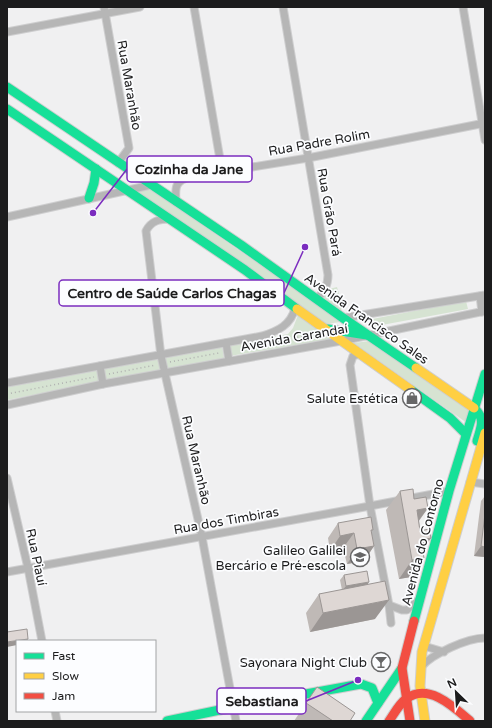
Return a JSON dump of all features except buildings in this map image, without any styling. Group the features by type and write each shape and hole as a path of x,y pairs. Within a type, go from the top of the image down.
{"street":[{"path":"7,32 105,10 140,7"},
{"path":"194,7 222,171"},
{"name":"Rua Grão Pará","path":"283,7 328,275 328,283 324,291 317,299"},
{"path":"463,7 484,123 485,140"},
{"name":"Rua Maranhão","path":"105,10 129,148 118,163"},
{"name":"Avenida Francisco Sales","path":"7,87 256,256 474,408"},
{"path":"7,109 246,270 341,341 450,418 466,434"},
{"name":"Rua Padre Rolim","path":"176,202 176,186 179,181 190,177 308,158 484,123"},
{"path":"90,198 96,169"},
{"path":"7,216 151,185"},
{"name":"Rua Maranhão","path":"170,219 161,219 154,222 146,231 161,356 202,537 236,721"},
{"path":"246,270 256,256"},
{"name":"Avenida Carandaí","path":"7,405 103,384 341,341 483,311 482,296 343,318"},
{"name":"Avenida Carandaí","path":"7,384 262,336 272,333 289,322 294,316 296,308"},
{"path":"321,326 339,332 369,335"},
{"name":"Avenida Carandaí","path":"226,343 229,361"},
{"path":"360,354 352,356 350,364 370,506 389,605 391,623"},
{"path":"100,366 103,384"},
{"name":"Avenida do Contorno","path":"410,721 402,668 449,491 485,374"},
{"path":"471,478 474,451 482,423 480,412 474,408"},
{"path":"425,721 420,692 419,669 424,646 485,433"},
{"name":"Rua Piauí","path":"7,478 28,568 42,640"},
{"path":"471,478 485,484"},
{"name":"Rua dos Timbiras","path":"7,572 449,491"},
{"path":"389,605 402,610 407,610 419,600"},
{"path":"419,669 425,662 444,652 467,642 479,638 485,638"},
{"path":"424,646 444,652"},
{"path":"366,721 402,668"},
{"path":"167,721 234,707 361,684 372,688 378,703"},
{"path":"389,721 406,699 420,692 433,695 446,701 470,721"}],"green space":[{"path":"150,189 318,305 329,289 337,287 342,304 340,322 326,324 253,270 135,192"},
{"path":"466,301 468,309 371,327 362,321"},
{"path":"298,315 331,339 230,356 229,345 288,334 293,328"},
{"path":"370,341 469,410 467,423 354,343"},
{"path":"222,346 224,358 166,370 164,358"},
{"path":"159,359 161,370 105,381 103,369"},
{"path":"97,370 99,382 7,400 7,387"}],"traffic: fast":[{"path":"7,87 241,245 416,368"},
{"path":"7,109 245,270 297,309"},
{"path":"89,198 94,183 96,169"},
{"path":"328,329 367,335"},
{"path":"414,621 449,491 485,374"},
{"path":"411,390 450,418 466,434"},
{"path":"474,408 478,412 482,423 477,441"},
{"path":"366,721 402,668"},
{"path":"167,721 234,707 361,684 372,688 378,703"}],"traffic: slow":[{"path":"297,309 411,390"},
{"path":"416,368 474,408"},
{"path":"425,721 420,686 422,652 485,433"}],"traffic: jam":[{"path":"410,721 402,668 414,621"},
{"path":"389,721 403,701 414,694 423,693 440,698 449,703 470,721"}],"place":[{"name":"Cozinha da Jane","path":"93,213"},
{"name":"Centro de Saúde Carlos Chagas","path":"305,247"},
{"name":"Salute Estética","path":"412,398"},
{"name":"Galileo Galilei Bercário e Pré-escola","path":"360,557"},
{"name":"Sayonara Night Club","path":"381,662"},
{"name":"Sebastiana","path":"358,680"}]}
